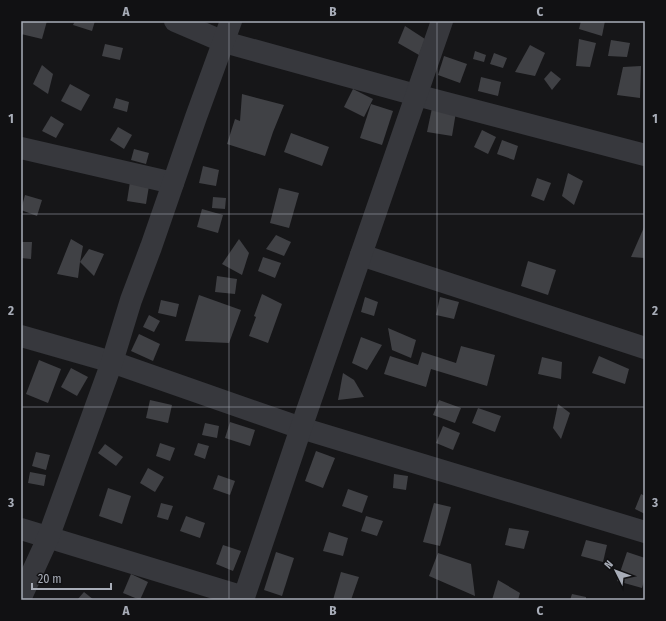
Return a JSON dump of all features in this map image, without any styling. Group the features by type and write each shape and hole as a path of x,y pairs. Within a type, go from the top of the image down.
{"street":[{"path":"175,21 224,42 416,95 645,155"},
{"path":"21,597 48,538 112,362 131,300 231,21"},
{"path":"21,529 247,599 301,428 442,21"},
{"path":"21,148 173,183"},
{"path":"362,254 645,348"},
{"path":"21,336 112,362 301,428 645,532"}],"building":[{"path":"21,21 47,21 42,39 21,34"},
{"path":"75,21 95,21 92,31 73,25"},
{"path":"581,21 605,21 602,36 579,29"},
{"path":"405,26 425,39 419,55 398,43"},
{"path":"579,39 596,43 590,67 576,66"},
{"path":"611,40 630,43 627,57 608,56"},
{"path":"105,44 123,48 120,60 102,56"},
{"path":"530,45 545,53 535,76 515,72"},
{"path":"475,51 486,55 484,62 473,59"},
{"path":"494,53 507,58 503,68 490,64"},
{"path":"444,56 467,64 460,83 438,75"},
{"path":"42,65 53,74 48,94 33,84"},
{"path":"641,66 640,98 617,95 623,67"},
{"path":"551,71 561,79 552,90 544,79"},
{"path":"481,77 501,82 498,96 478,91"},
{"path":"70,84 90,95 81,111 61,101"},
{"path":"353,89 373,99 364,117 344,107"},
{"path":"242,94 284,105 265,156 227,144 235,119 240,121"},
{"path":"116,98 129,102 127,112 113,108"},
{"path":"371,104 393,111 382,145 360,138"},
{"path":"432,108 456,112 452,136 427,132"},
{"path":"51,116 64,124 56,138 42,131"},
{"path":"118,127 132,135 124,149 110,140"},
{"path":"482,130 496,137 488,154 474,147"},
{"path":"291,133 329,147 322,166 284,152"},
{"path":"502,140 518,146 514,160 497,154"},
{"path":"134,149 149,153 146,164 131,160"},
{"path":"203,166 219,170 216,186 199,183"},
{"path":"568,173 583,181 574,205 562,196"},
{"path":"537,178 551,183 544,201 531,196"},
{"path":"130,182 149,186 146,204 127,201"},
{"path":"279,188 299,193 289,228 270,223"},
{"path":"25,195 42,200 37,216 21,210"},
{"path":"213,197 226,198 225,209 212,208"},
{"path":"202,209 223,215 218,233 197,227"},
{"path":"645,225 645,258 631,257"},
{"path":"276,235 291,242 284,256 266,249"},
{"path":"71,239 83,246 78,278 57,274"},
{"path":"239,239 249,253 242,275 222,264"},
{"path":"21,242 32,242 31,259 21,258"},
{"path":"89,249 104,254 94,276 80,262"},
{"path":"263,257 281,263 275,278 258,271"},
{"path":"528,261 556,270 548,295 521,286"},
{"path":"217,276 237,279 235,294 215,292"},
{"path":"262,294 282,304 268,343 249,336"},
{"path":"199,295 241,310 229,343 185,341"},
{"path":"365,297 378,302 374,316 361,312"},
{"path":"440,297 459,302 454,319 436,315"},
{"path":"161,300 179,304 176,317 158,313"},
{"path":"149,315 160,321 154,332 143,327"},
{"path":"388,328 416,340 411,358 392,350"},
{"path":"139,334 160,344 153,361 131,351"},
{"path":"361,337 382,345 367,370 352,363"},
{"path":"461,346 495,355 487,386 431,369 426,387 384,374 390,356 418,365 422,352 456,363"},
{"path":"599,356 629,369 625,384 592,373"},
{"path":"542,357 562,362 561,379 538,374"},
{"path":"39,360 61,369 48,403 26,394"},
{"path":"71,368 88,377 77,396 61,387"},
{"path":"343,373 354,380 364,397 338,400"},
{"path":"150,400 172,405 168,423 146,418"},
{"path":"439,400 461,408 455,423 433,415"},
{"path":"558,404 570,413 561,439 553,428"},
{"path":"478,408 501,416 495,432 472,423"},
{"path":"230,422 255,430 250,446 225,438"},
{"path":"205,423 219,426 217,438 202,435"},
{"path":"443,426 460,433 453,450 436,443"},
{"path":"160,443 175,448 170,461 156,456"},
{"path":"198,443 209,446 205,459 194,455"},
{"path":"105,444 123,457 116,466 98,453"},
{"path":"316,451 335,458 323,488 305,481"},
{"path":"36,452 50,455 46,470 32,466"},
{"path":"148,468 164,477 155,492 140,483"},
{"path":"30,472 46,475 44,486 28,483"},
{"path":"394,474 408,476 406,490 393,488"},
{"path":"218,475 235,481 230,495 213,489"},
{"path":"108,488 131,496 122,524 99,516"},
{"path":"348,489 368,496 362,513 342,506"},
{"path":"641,494 645,496 645,514 635,509"},
{"path":"161,503 173,506 168,520 157,517"},
{"path":"434,503 451,507 440,546 423,542"},
{"path":"186,516 205,523 200,538 180,531"},
{"path":"366,516 383,521 377,536 361,531"},
{"path":"509,528 529,531 524,549 505,545"},
{"path":"329,532 348,538 343,556 323,551"},
{"path":"586,540 607,545 603,562 581,556"},
{"path":"223,545 241,551 233,571 216,564"},
{"path":"276,552 294,558 282,596 264,590"},
{"path":"627,552 645,558 645,578 642,588 617,581"},
{"path":"438,553 471,564 475,596 429,576"},
{"path":"341,572 359,577 351,600 333,600"},
{"path":"131,574 148,582 140,600 123,593"},
{"path":"498,580 520,593 518,600 492,600"},
{"path":"84,592 94,600 77,600"},
{"path":"572,594 586,597 586,600 570,600"}]}
